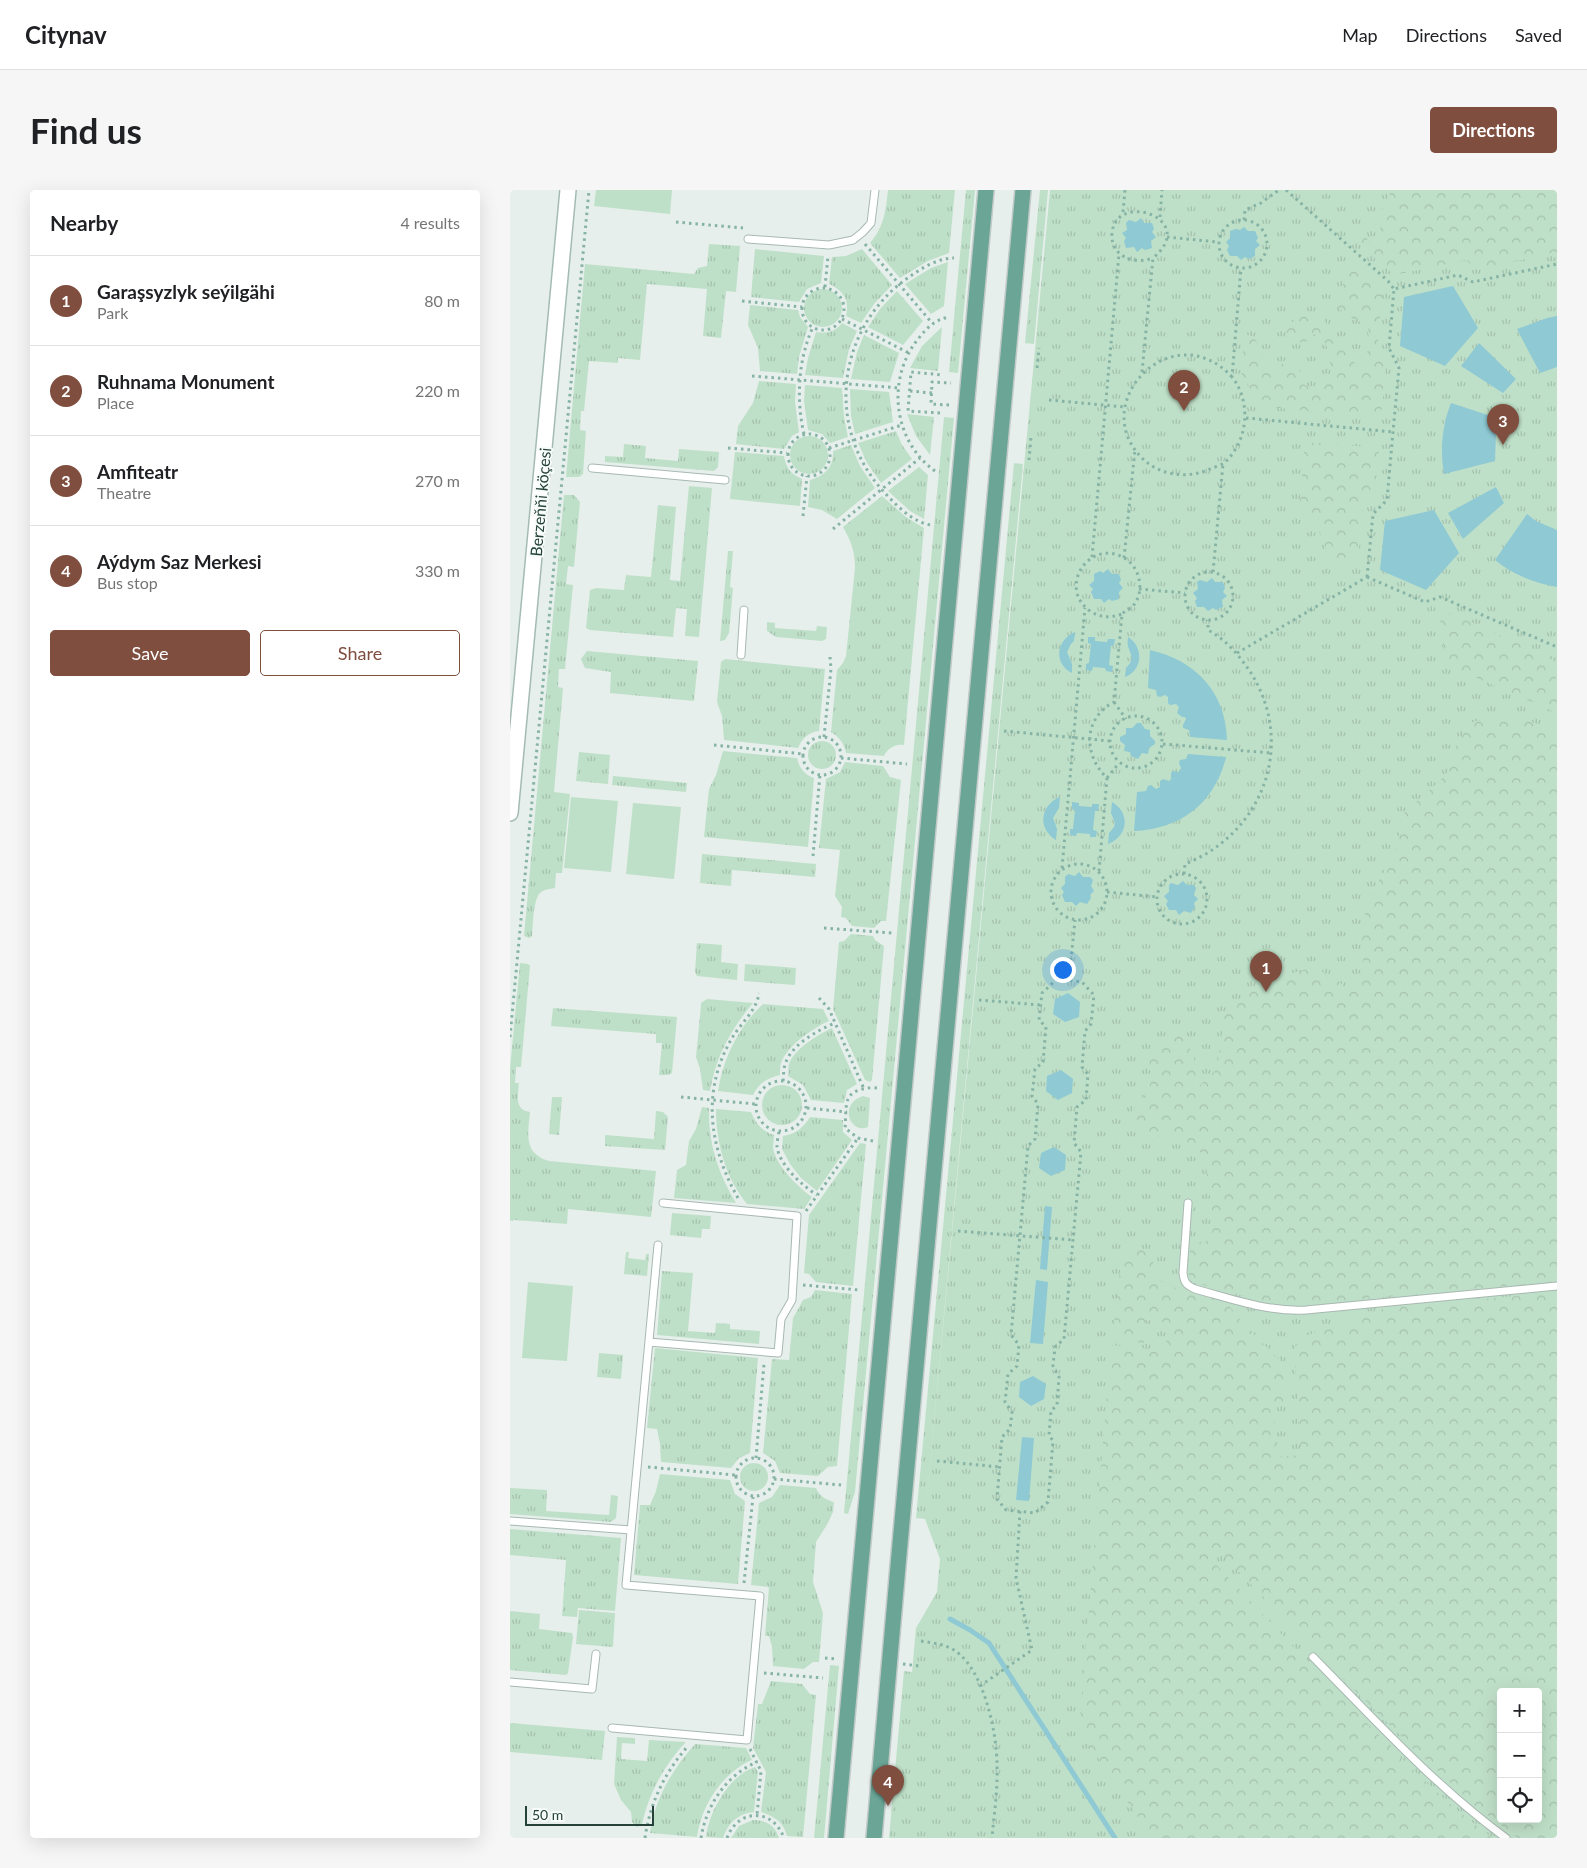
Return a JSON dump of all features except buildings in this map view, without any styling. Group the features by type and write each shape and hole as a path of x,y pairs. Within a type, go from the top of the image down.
{"main road":[{"path":"836,1838 986,190"},
{"path":"874,1838 1023,190"}],"street":[{"name":"Berzeňňi köçesi","path":"510,813 568,190"}],"lane":[{"path":"748,238 829,245 841,244 858,236 871,223 875,190"},
{"path":"592,468 725,480"},
{"path":"741,654 744,610"},
{"path":"649,1342 778,1352 781,1319 792,1300 797,1216 663,1203"},
{"path":"1188,1203 1184,1281 1188,1286 1195,1289 1266,1308 1285,1311 1306,1310 1557,1286"},
{"path":"612,1728 746,1740 753,1672 760,1596 626,1585 658,1245"},
{"path":"510,1522 631,1530"},
{"path":"510,1682 592,1689 596,1654"},
{"path":"1313,1657 1399,1744 1474,1814 1506,1838"}],"path":[{"path":"510,1037 589,190"},
{"path":"1123,212 1125,190"},
{"path":"1160,217 1162,190"},
{"path":"1244,220 1245,210 1261,203 1279,190"},
{"path":"1286,190 1388,281 1394,289 1389,348 1399,368 1387,500 1373,514 1367,577"},
{"path":"1141,207 1149,209 1160,217 1166,228 1166,237 1160,252 1153,258 1136,262 1119,254 1114,246 1112,227 1116,219 1123,212 1141,207"},
{"path":"1244,220 1252,222 1264,232 1267,247 1261,261 1254,266 1241,268 1232,266 1225,261 1220,254 1218,242 1222,230 1229,224 1244,220"},
{"path":"676,222 749,228"},
{"path":"858,236 932,323"},
{"path":"1166,237 1218,242"},
{"path":"825,288 829,245"},
{"path":"1092,558 1119,254"},
{"path":"930,525 922,523 895,504 864,465 853,440 847,417 846,384 853,350 862,329 876,306 899,284 944,258 954,258"},
{"path":"1142,373 1153,258"},
{"path":"1394,289 1458,275 1474,282 1557,264"},
{"path":"1232,378 1241,268"},
{"path":"825,288 836,291 841,296 845,310 842,319 832,328 825,330 813,327 805,321 802,307 808,293 814,289 825,288"},
{"path":"742,301 802,307"},
{"path":"934,471 920,458 908,440 899,412 899,388 902,368 916,341 932,323 948,317"},
{"path":"842,319 909,353"},
{"path":"804,434 800,402 800,380 803,357 813,327"},
{"path":"1037,368 1039,348"},
{"path":"1188,355 1210,360 1224,369 1232,378 1243,398 1246,418 1242,436 1233,452 1223,464 1201,473 1181,475 1161,471 1144,459 1135,449 1125,426 1125,407 1130,390 1142,373 1152,365 1165,358 1188,355"},
{"path":"940,413 908,410 912,372 943,375"},
{"path":"752,376 899,388"},
{"path":"949,405 931,404 932,382 951,383"},
{"path":"910,391 932,393"},
{"path":"1049,400 1125,407"},
{"path":"1246,418 1393,432"},
{"path":"829,448 902,425"},
{"path":"804,434 814,434 821,437 827,442 829,448 830,457 828,464 818,474 806,476 796,472 791,467 787,453 794,439 804,434"},
{"path":"1029,460 1031,437"},
{"path":"728,448 787,453"},
{"path":"1124,558 1135,449"},
{"path":"833,529 920,458"},
{"path":"1213,572 1223,464"},
{"path":"803,516 806,476"},
{"path":"1110,553 1124,558 1135,568 1139,578 1140,589 1138,598 1122,614 1114,617 1094,614 1085,608 1076,588 1077,577 1082,567 1099,554 1110,553"},
{"path":"1213,572 1227,579 1232,586 1234,594 1230,609 1224,615 1208,620 1194,614 1189,608 1185,593 1191,579 1198,574 1213,572"},
{"path":"1367,577 1425,602 1440,597 1557,647"},
{"path":"1236,653 1367,577"},
{"path":"1140,589 1185,593"},
{"path":"1062,868 1085,608"},
{"path":"1122,614 1114,702 1126,719"},
{"path":"1184,874 1185,864 1219,846 1244,823 1262,793 1271,753 1270,727 1262,693 1236,653 1224,641 1208,630 1208,620"},
{"path":"824,737 831,669 830,657"},
{"path":"1107,778 1094,761 1090,739 1092,726 1097,716 1104,707 1114,702"},
{"path":"1138,716 1146,718 1154,722 1159,728 1163,744 1157,759 1143,768 1127,767 1119,763 1110,749 1110,741 1116,726 1126,719 1138,716"},
{"path":"1004,731 1110,741"},
{"path":"816,737 824,737 831,739 837,744 841,758 839,765 834,770 827,774 820,774 807,768 803,754 805,746 810,741 816,737"},
{"path":"1163,744 1271,753"},
{"path":"714,745 803,754"},
{"path":"841,758 907,764"},
{"path":"1099,871 1107,778 1119,763"},
{"path":"813,856 820,774"},
{"path":"1081,863 1090,865 1099,871 1104,877 1107,892 1105,903 1100,911 1084,920 1075,920 1066,917 1058,911 1052,903 1050,894 1051,884 1062,868 1071,864 1081,863"},
{"path":"1184,874 1196,878 1206,891 1208,899 1206,907 1196,920 1180,924 1172,922 1160,911 1158,897 1160,887 1165,880 1172,876 1184,874"},
{"path":"1107,892 1158,897"},
{"path":"1070,980 1075,920"},
{"path":"824,928 892,933"},
{"path":"1057,980 1082,982 1094,995 1091,1024 1085,1031 1082,1067 1088,1074 1086,1100 1077,1107 1074,1143 1081,1152 1064,1339 1055,1347 1053,1366 1059,1377 1057,1405 1050,1412 1049,1435 1053,1441 1048,1502 1035,1513 1006,1510 997,1499 1002,1437 1010,1429 1012,1412 1005,1402 1008,1374 1017,1366 1019,1345 1011,1336 1022,1236 1028,1146 1035,1139 1038,1104 1032,1096 1035,1069 1043,1062 1046,1027 1040,1020 1041,1005 1042,993 1057,980"},
{"path":"741,1210 741,1204 720,1164 712,1122 713,1100 716,1080 725,1053 742,1021 758,1003 759,993"},
{"path":"819,998 829,1008 864,1088"},
{"path":"979,1000 1041,1005"},
{"path":"783,1081 785,1064 790,1055 811,1035 835,1023"},
{"path":"775,1081 783,1081 791,1083 803,1093 806,1108 800,1123 794,1128 778,1132 764,1126 756,1112 755,1104 761,1089 775,1081"},
{"path":"873,1141 858,1138 849,1133 845,1128 848,1098 864,1088 878,1088"},
{"path":"681,1097 755,1104"},
{"path":"806,1108 847,1112"},
{"path":"778,1132 777,1148 781,1157 798,1181 817,1195"},
{"path":"797,1216 805,1213 858,1138"},
{"path":"958,1231 1073,1240"},
{"path":"793,1284 859,1290"},
{"path":"756,1458 765,1351"},
{"path":"749,1458 756,1458 764,1460 770,1465 774,1479 772,1486 767,1492 753,1497 739,1490 735,1475 737,1468 742,1462 749,1458"},
{"path":"936,1461 1000,1467"},
{"path":"638,1466 735,1475"},
{"path":"774,1479 841,1485"},
{"path":"743,1595 753,1497"},
{"path":"980,1686 1032,1650 1016,1578 1020,1512"},
{"path":"921,1641 946,1646 955,1651 971,1666 980,1686 990,1715 998,1764 992,1838"},
{"path":"753,1672 823,1678"},
{"path":"645,1838 648,1819 656,1794 668,1771 691,1743 692,1735"},
{"path":"746,1740 761,1772 757,1815"},
{"path":"701,1838 706,1817 720,1790 736,1775 757,1762"},
{"path":"727,1838 735,1823 744,1817 757,1815 770,1819 784,1838"}],"green space":[{"path":"596,190 672,190 670,214 594,206"},
{"path":"888,190 955,190 949,253 928,261 900,278 870,243 881,224"},
{"path":"966,190 975,190 958,373 949,372"},
{"path":"1040,190 1048,190 1034,344 1025,343"},
{"path":"1050,190 1557,190 1557,1838 889,1838 904,1671 912,1672 916,1628 937,1592 940,1559 925,1519"},
{"path":"1392,190 1557,190 1557,252 1477,270 1466,260 1394,275 1352,238 1364,235 1371,244 1381,244 1380,213"},
{"path":"709,244 740,246 736,292 726,291 721,338 703,336 707,289 647,284 640,360 618,358 618,363 589,361 584,411 581,411 580,430 586,431 583,474 579,477 566,477 585,264 694,274 698,268 707,266"},
{"path":"755,249 824,256 821,283 807,289 799,302 751,297"},
{"path":"862,249 892,285 874,304 861,323 846,316 847,305 844,296 838,289 829,284 832,257 846,256"},
{"path":"1347,254 1383,285 1377,351 1386,368 1381,417 1255,406 1250,388 1241,373 1245,334 1254,337 1266,362 1276,369 1288,359 1299,364 1301,383 1317,391 1331,381 1329,353 1323,337 1315,334 1303,344 1286,332 1300,311 1321,315 1341,347 1358,367 1369,349 1368,325 1353,319 1337,307 1338,291 1346,280 1350,267"},
{"path":"948,262 944,306 931,314 905,284 931,268"},
{"path":"823,289 836,295 842,308 836,321 823,327 810,321 804,308 810,295"},
{"path":"897,291 923,321 903,345 868,327 880,309"},
{"path":"750,305 798,310 800,317 808,327 799,357 797,374 760,371 758,348 748,325"},
{"path":"842,323 857,331 849,349 843,378 805,375 816,332 830,332"},
{"path":"942,327 938,371 910,368 922,346"},
{"path":"864,335 899,353 890,382 851,379 857,352"},
{"path":"759,381 796,384 795,402 799,432 792,436 784,449 736,444 738,426 753,403"},
{"path":"805,385 842,388 844,417 848,437 830,443 822,434 808,430 804,401"},
{"path":"850,389 889,392 893,422 855,434 851,416"},
{"path":"907,414 934,417 930,455 916,436"},
{"path":"944,417 954,418 855,1492 848,1514 844,1513"},
{"path":"896,431 902,445 912,459 881,483 867,463 858,443"},
{"path":"809,436 822,442 828,455 822,468 809,474 796,468 790,455 796,442"},
{"path":"1305,442 1379,448 1375,493 1363,504 1358,561 1336,572 1314,520 1314,515 1299,514"},
{"path":"624,444 646,446 645,458 678,461 679,449 719,452 718,467 714,471 605,462 605,456 623,457"},
{"path":"851,445 860,466 875,488 837,519 822,510 808,507 810,480 828,470 832,462 833,451"},
{"path":"735,452 784,456 790,470 802,479 800,506 730,499"},
{"path":"1014,463 1023,464 925,1519 916,1518"},
{"path":"919,467 928,475 924,519 910,511 888,491"},
{"path":"689,486 712,488 699,637 685,636 687,609 676,608 673,637 590,630 586,628 590,590 596,588 624,590 626,575 651,577 658,505 676,507 670,580 680,581"},
{"path":"564,495 574,495 580,502 574,567 568,566 566,584 573,585 565,669 559,669 558,687 563,688 554,792 570,794 562,873 556,873 555,888 547,889 538,896 532,936 529,938 524,936"},
{"path":"882,496 906,517 924,528 904,745 892,747 884,756 846,753 841,741 831,732 837,670 846,656 855,568 852,547 843,527"},
{"path":"728,551 733,551 730,587 733,588 729,633 725,640 720,641"},
{"path":"1448,613 1551,658 1556,676 1557,713 1452,667 1444,653 1440,618"},
{"path":"767,622 775,623 775,628 816,631 817,626 827,627 826,639 822,641 776,637 767,631"},
{"path":"587,651 698,661 694,701 610,693 611,672 585,668 581,659"},
{"path":"725,659 825,669 819,731 806,736 798,748 724,740 722,716 717,702 721,662"},
{"path":"1508,714 1557,731 1557,1281 1288,1306 1192,1282 1188,1269 1192,1243 1207,1241 1208,1234 1212,1234 1213,1221 1209,1220 1210,1194 1204,1155 1186,1141 1154,1135 1136,1127 1133,1110 1148,1091 1151,1081 1149,1058 1181,1034 1194,1056 1197,1088 1217,1069 1225,1011 1269,980 1310,968 1333,975 1349,992 1363,967 1362,937 1367,900 1390,862 1398,843 1401,816 1446,775 1458,741 1473,722"},
{"path":"822,741 832,745 836,755 832,765 822,769 812,765 808,755 812,745"},
{"path":"723,751 797,758 803,771 814,778 808,847 704,837 709,789 716,775"},
{"path":"579,752 610,755 608,784 576,781"},
{"path":"845,762 883,766 890,777 901,780 886,921 881,921 874,928 852,926 846,918 841,917 842,907 835,896 840,850 819,848 826,779 840,772"},
{"path":"613,776 687,783 686,792 612,785"},
{"path":"571,797 618,801 611,872 564,868"},
{"path":"633,803 681,807 674,879 626,874"},
{"path":"702,854 816,864 815,877 732,870 731,886 700,883"},
{"path":"851,934 873,936 875,940 884,946 872,1080 870,1082 865,1080 833,1009 839,942 844,941"},
{"path":"697,943 722,945 721,962 738,964 737,980 697,976 695,972"},
{"path":"520,963 530,966 521,1067 516,1067 515,1083 519,1083 519,1105 525,1111 530,1112 528,1135 531,1148 541,1158 549,1161 656,1171 651,1217 568,1209 567,1224 510,1221 510,1069"},
{"path":"745,964 796,968 795,985 744,981"},
{"path":"707,999 753,1003 731,1033 720,1055 710,1091 703,1090 696,1057 701,1003"},
{"path":"763,1004 823,1009 829,1021 808,1033 795,1044 781,1063 780,1075 764,1082 753,1095 718,1091 720,1079 733,1043 747,1022"},
{"path":"553,1008 677,1017 672,1073 659,1075 662,1043 656,1043 656,1034 551,1026"},
{"path":"832,1028 857,1084 847,1090 844,1103 811,1100 803,1085 788,1076 789,1064 796,1053 814,1038"},
{"path":"782,1085 796,1091 802,1105 796,1119 782,1125 768,1119 762,1105 768,1091"},
{"path":"863,1096 870,1098 868,1127 862,1128 856,1127 852,1123 849,1118 849,1111 855,1100"},
{"path":"552,1097 562,1097 559,1135 549,1134"},
{"path":"702,1107 709,1108 710,1133 715,1157 736,1203 674,1198 677,1170 686,1165 689,1141 696,1129"},
{"path":"716,1109 751,1112 760,1126 774,1135 773,1147 778,1161 794,1182 812,1197 804,1209 747,1204 739,1194 723,1159 716,1121"},
{"path":"656,1111 663,1112 668,1117 665,1150 605,1146 605,1135 654,1139"},
{"path":"810,1117 843,1120 843,1132 852,1140 817,1191 801,1178 790,1164 782,1149 783,1136 799,1130"},
{"path":"860,1143 866,1144 853,1286 816,1282 809,1274 804,1273 809,1215"},
{"path":"672,1213 711,1216 710,1229 702,1229 701,1238 670,1235"},
{"path":"1129,1248 1154,1250 1152,1275 1145,1281 1164,1282 1176,1288 1225,1301 1246,1327 1285,1365 1288,1400 1273,1406 1279,1457 1301,1455 1294,1348 1304,1336 1329,1329 1385,1308 1557,1292 1557,1838 1518,1838 1498,1823 1542,1823 1542,1688 1497,1688 1497,1822 1475,1806 1404,1739 1321,1657 1217,1549 1209,1557 1321,1676 1423,1780 1493,1838 1152,1838 1079,1730 1111,1345 1144,1348 1143,1351 1165,1353 1168,1323 1146,1320 1144,1343 1112,1340 1122,1253"},
{"path":"626,1252 629,1252 628,1258 645,1260 646,1254 649,1254 647,1276 624,1274"},
{"path":"662,1271 693,1273 688,1331 715,1333 716,1323 730,1324 730,1329 760,1331 759,1344 657,1335"},
{"path":"528,1282 573,1286 567,1361 522,1358"},
{"path":"815,1290 852,1294 837,1466 828,1467 818,1476 780,1473 775,1461 763,1453 772,1359 789,1360 793,1318 803,1300 811,1297"},
{"path":"655,1348 758,1358 750,1453 739,1458 731,1468 661,1462 657,1429 647,1428"},
{"path":"599,1353 623,1355 621,1379 597,1377"},
{"path":"754,1463 764,1467 768,1477 764,1487 754,1491 744,1487 740,1477 744,1467"},
{"path":"660,1474 730,1480 735,1494 745,1501 738,1584 634,1575 640,1505 650,1505"},
{"path":"780,1485 816,1488 819,1494 834,1502 833,1512 816,1542 813,1582 823,1613 819,1662 813,1662 804,1669 773,1666 772,1647 769,1636 765,1636 769,1587 751,1585 759,1503 772,1497"},
{"path":"510,1488 547,1490 546,1511 609,1515 611,1495 618,1496 616,1518 611,1522 510,1514"},
{"path":"510,1529 621,1538 615,1611 578,1608 577,1617 562,1616 566,1560 510,1555"},
{"path":"579,1610 615,1613 613,1647 576,1644"},
{"path":"510,1611 540,1614 539,1629 572,1633 568,1673 566,1675 510,1670"},
{"path":"830,1665 839,1666 824,1838 814,1838"},
{"path":"771,1681 802,1684 810,1694 816,1695 803,1837 787,1836 786,1831 778,1821 761,1812 766,1772 753,1748 758,1704 762,1704"},
{"path":"510,1723 605,1731 602,1760 510,1752"},
{"path":"617,1737 635,1738 635,1744 622,1743 621,1759 647,1761 649,1740 686,1742 658,1780 642,1824 637,1827 632,1822 631,1812 621,1800 614,1784"},
{"path":"695,1744 746,1748 752,1760 731,1773 722,1782 708,1802 699,1825 697,1837 650,1833 660,1796 672,1774"},
{"path":"755,1767 758,1772 754,1812 734,1820 723,1838 706,1837 711,1817 729,1786 746,1771"},
{"path":"753,1820 769,1824 779,1838 731,1838 739,1826"}],"water":[{"path":"1141,218 1144,223 1152,223 1154,229 1152,232 1156,237 1151,241 1152,248 1145,250 1142,248 1137,252 1134,247 1126,248 1124,241 1126,238 1122,233 1127,230 1126,223 1129,220 1136,222"},
{"path":"1244,227 1248,231 1255,231 1258,238 1256,241 1260,245 1255,249 1255,256 1249,259 1245,257 1241,260 1237,256 1230,256 1227,250 1229,246 1226,242 1230,238 1230,231 1240,230"},
{"path":"1453,286 1478,328 1445,366 1400,346 1404,297"},
{"path":"1557,316 1557,367 1540,373 1517,329"},
{"path":"1479,343 1516,379 1503,393 1461,366"},
{"path":"1451,403 1500,419 1496,432 1495,461 1444,474 1443,438"},
{"path":"1496,487 1504,503 1463,539 1448,513"},
{"path":"1434,510 1459,553 1426,590 1380,570 1385,521"},
{"path":"1527,514 1536,521 1557,530 1557,587 1524,578 1495,560"},
{"path":"1108,569 1112,574 1119,574 1121,580 1119,583 1123,588 1119,592 1119,599 1112,601 1109,599 1104,603 1101,599 1094,599 1091,592 1093,589 1089,585 1094,581 1094,574 1100,571 1103,573"},
{"path":"1212,578 1215,582 1223,582 1225,588 1223,592 1227,596 1222,600 1223,607 1216,610 1213,608 1208,611 1204,607 1197,607 1195,601 1197,598 1193,593 1198,589 1197,582 1200,580 1207,582"},
{"path":"1075,632 1074,641 1067,652 1072,664 1072,673 1062,663 1059,652 1064,640"},
{"path":"1088,637 1095,637 1095,641 1107,642 1108,639 1115,639 1114,645 1111,646 1109,665 1113,666 1112,672 1106,671 1105,668 1093,667 1092,671 1086,670 1086,664 1089,663 1091,644 1088,643"},
{"path":"1128,637 1137,646 1139,658 1135,669 1125,677 1126,668 1132,659"},
{"path":"1150,650 1181,662 1194,670 1205,681 1221,707 1227,740 1190,737 1189,730 1183,728 1185,717 1177,713 1179,707 1176,704 1170,705 1168,697 1165,695 1157,696 1156,690 1148,688"},
{"path":"1137,723 1141,723 1145,729 1150,730 1150,736 1155,741 1155,744 1149,748 1148,754 1142,753 1138,759 1131,756 1130,752 1124,751 1125,745 1120,741 1120,737 1126,734 1126,728 1132,728"},
{"path":"1188,754 1226,757 1214,788 1194,810 1181,819 1167,825 1134,831 1137,792 1146,791 1148,786 1151,785 1156,789 1160,787 1160,781 1163,779 1169,781 1173,771 1179,772 1181,768 1180,760 1186,759"},
{"path":"1060,797 1059,808 1053,818 1057,829 1056,840 1046,830 1043,817 1048,806"},
{"path":"1072,802 1079,803 1079,806 1092,807 1092,804 1099,804 1098,811 1095,811 1093,830 1097,831 1096,837 1090,837 1090,834 1077,833 1076,836 1070,835 1070,829 1073,829 1075,810 1072,809"},
{"path":"1112,802 1122,812 1125,824 1120,836 1108,844 1109,833 1115,823 1111,813"},
{"path":"1079,872 1083,877 1090,877 1093,880 1091,886 1094,891 1090,895 1091,898 1087,904 1080,902 1076,906 1072,902 1065,902 1062,895 1064,892 1061,888 1065,884 1065,877 1068,874 1075,876"},
{"path":"1183,881 1187,885 1194,885 1196,888 1194,895 1198,899 1194,903 1195,907 1191,913 1184,911 1179,915 1176,910 1169,910 1166,904 1168,901 1164,896 1169,892 1169,885 1171,883 1178,885"},
{"path":"1068,993 1080,1002 1079,1017 1065,1022 1053,1014 1055,999"},
{"path":"1061,1070 1073,1079 1072,1093 1058,1100 1046,1091 1047,1076"},
{"path":"1054,1147 1066,1155 1065,1170 1051,1176 1039,1168 1041,1153"},
{"path":"1045,1206 1052,1207 1047,1270 1040,1269"},
{"path":"1036,1280 1048,1282 1043,1344 1030,1343"},
{"path":"1033,1376 1046,1384 1044,1399 1031,1406 1019,1397 1020,1382"},
{"path":"1022,1437 1034,1438 1029,1501 1016,1500"}],"waterway":[{"path":"950,1619 989,1643 1115,1838"}],"place":[{"name":"Ruhnama Monument","path":"1184,411"},
{"name":"Amfiteatr","path":"1503,445"},
{"name":"Garaşsyzlyk seýilgähi","path":"1266,992"},
{"name":"Aýdym Saz Merkesi","path":"888,1806"}]}
